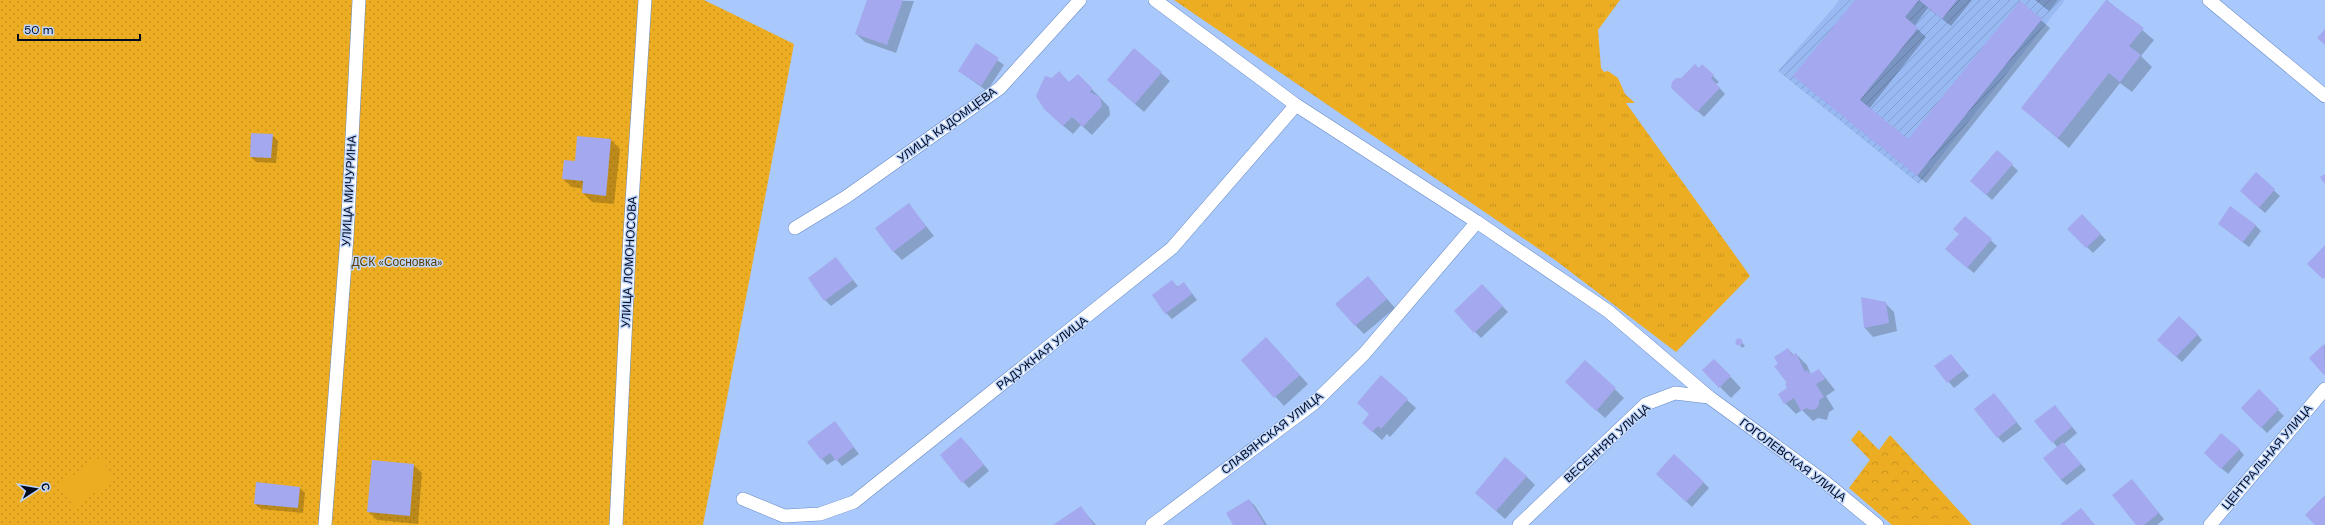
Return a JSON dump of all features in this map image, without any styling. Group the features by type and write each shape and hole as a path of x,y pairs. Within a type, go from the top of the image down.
{"street":[{"name":"УЛИЦА МИЧУРИНА","path":"325,525 347,237 360,0"},
{"name":"УЛИЦА ЛОМОНОСОВА","path":"616,525 631,225 645,0"},
{"name":"УЛИЦА КАДОМЦЕВА","path":"795,228 846,197 1000,88 1080,0"},
{"name":"ГОГОЛЕВСКАЯ УЛИЦА","path":"1155,0 1296,105 1477,222 1608,311 1709,397 1825,482 1877,525"},
{"path":"2209,0 2325,96"},
{"name":"РАДУЖНАЯ УЛИЦА","path":"743,499 784,516 820,514 854,502 1172,248 1296,105"},
{"name":"СЛАВЯНСКАЯ УЛИЦА","path":"1152,525 1313,404 1364,354 1477,222"},
{"name":"ЦЕНТРАЛЬНАЯ УЛИЦА","path":"2210,525 2325,389"},
{"name":"ВЕСЕННЯЯ УЛИЦА","path":"1519,525 1646,404 1676,393 1709,397"}],"shaded area":[{"path":"1840,0 2065,0 1919,184 1778,71"}],"green space":[{"name":"ДСК «Сосновка»","path":"0,0 704,0 794,44 703,525 0,525"},
{"path":"1174,0 1620,0 1598,30 1601,68 1604,72 1608,71 1618,78 1625,94 1635,103 1626,103 1750,276 1676,352 1555,260"},
{"path":"1859,430 1879,450 1890,435 1972,525 1892,525 1849,488 1870,460 1851,440"},
{"path":"100,457 115,479 74,507 59,485"}],"building":[{"path":"867,0 903,0 887,45 855,34"},
{"path":"1855,0 1919,0 1905,17 1918,28 1860,100 1908,139 2020,1 2042,19 1917,176 1793,76"},
{"path":"1919,0 1957,0 1942,19"},
{"path":"2106,0 2144,28 2129,46 2141,55 2120,82 2109,73 2058,138 2021,108"},
{"path":"2325,29 2325,45 2317,38"},
{"path":"976,43 999,58 981,86 958,71"},
{"path":"1134,48 1162,72 1135,104 1107,80"},
{"path":"1695,64 1699,68 1702,64 1714,75 1711,78 1720,88 1697,112 1671,88 1672,82 1676,78 1681,78"},
{"path":"1059,71 1069,82 1078,74 1092,88 1090,92 1100,97 1102,106 1083,127 1072,117 1063,126 1044,109 1036,96 1045,76 1052,78"},
{"path":"251,133 273,134 271,158 250,157"},
{"path":"577,136 611,139 606,196 582,193 583,181 562,179 564,160 575,161"},
{"path":"1997,150 2013,164 1986,195 1970,181"},
{"path":"2256,172 2275,189 2259,208 2240,191"},
{"path":"2325,174 2325,184 2320,177"},
{"path":"909,203 926,227 893,252 875,228"},
{"path":"2230,206 2256,225 2243,242 2218,224"},
{"path":"2082,214 2101,234 2086,248 2067,229"},
{"path":"1965,216 1992,239 1967,268 1945,249 1959,234 1953,229"},
{"path":"2325,245 2325,277 2323,279 2307,264"},
{"path":"836,257 853,280 824,301 808,278"},
{"path":"1368,276 1387,299 1355,326 1335,304"},
{"path":"1172,280 1177,287 1184,282 1192,294 1165,314 1152,295"},
{"path":"1482,284 1503,306 1474,333 1454,311"},
{"path":"1861,297 1886,302 1889,323 1864,328"},
{"path":"2179,316 2198,334 2176,357 2157,340"},
{"path":"1266,337 1300,375 1274,398 1241,360"},
{"path":"1739,338 1742,339 1742,345 1739,346 1736,345 1735,342 1736,339"},
{"path":"2324,344 2325,374 2324,375 2309,358"},
{"path":"1788,348 1792,355 1796,353 1805,372 1807,370 1810,374 1819,369 1825,379 1816,384 1824,397 1819,400 1819,405 1816,409 1811,410 1807,408 1801,411 1794,398 1784,404 1778,394 1787,388 1785,384 1787,383 1774,366 1778,364 1774,357"},
{"path":"1951,354 1964,370 1947,383 1934,366"},
{"path":"1714,359 1731,376 1719,388 1702,370"},
{"path":"1585,360 1616,388 1596,411 1565,382"},
{"path":"1381,375 1408,399 1381,429 1378,426 1372,432 1362,423 1369,414 1357,403"},
{"path":"2259,389 2279,409 2261,428 2241,408"},
{"path":"1994,393 2017,422 1997,438 1974,409"},
{"path":"2055,405 2072,427 2052,443 2034,421"},
{"path":"835,421 854,447 836,461 830,453 821,460 807,442"},
{"path":"2221,433 2240,449 2221,469 2204,453"},
{"path":"961,437 984,465 962,483 940,455"},
{"path":"2063,442 2081,464 2061,480 2043,458"},
{"path":"1674,454 1704,482 1686,502 1656,474"},
{"path":"1505,457 1527,476 1496,511 1475,493"},
{"path":"372,460 414,464 410,516 367,512"},
{"path":"2132,479 2159,513 2144,525 2136,525 2112,495"},
{"path":"256,482 300,487 298,508 254,504"},
{"path":"2325,495 2325,525 2315,525 2305,515"},
{"path":"1249,499 1265,525 1233,525 1226,513"},
{"path":"1081,506 1094,525 1053,525"},
{"path":"2081,508 2095,525 2061,525 2061,524"}]}
